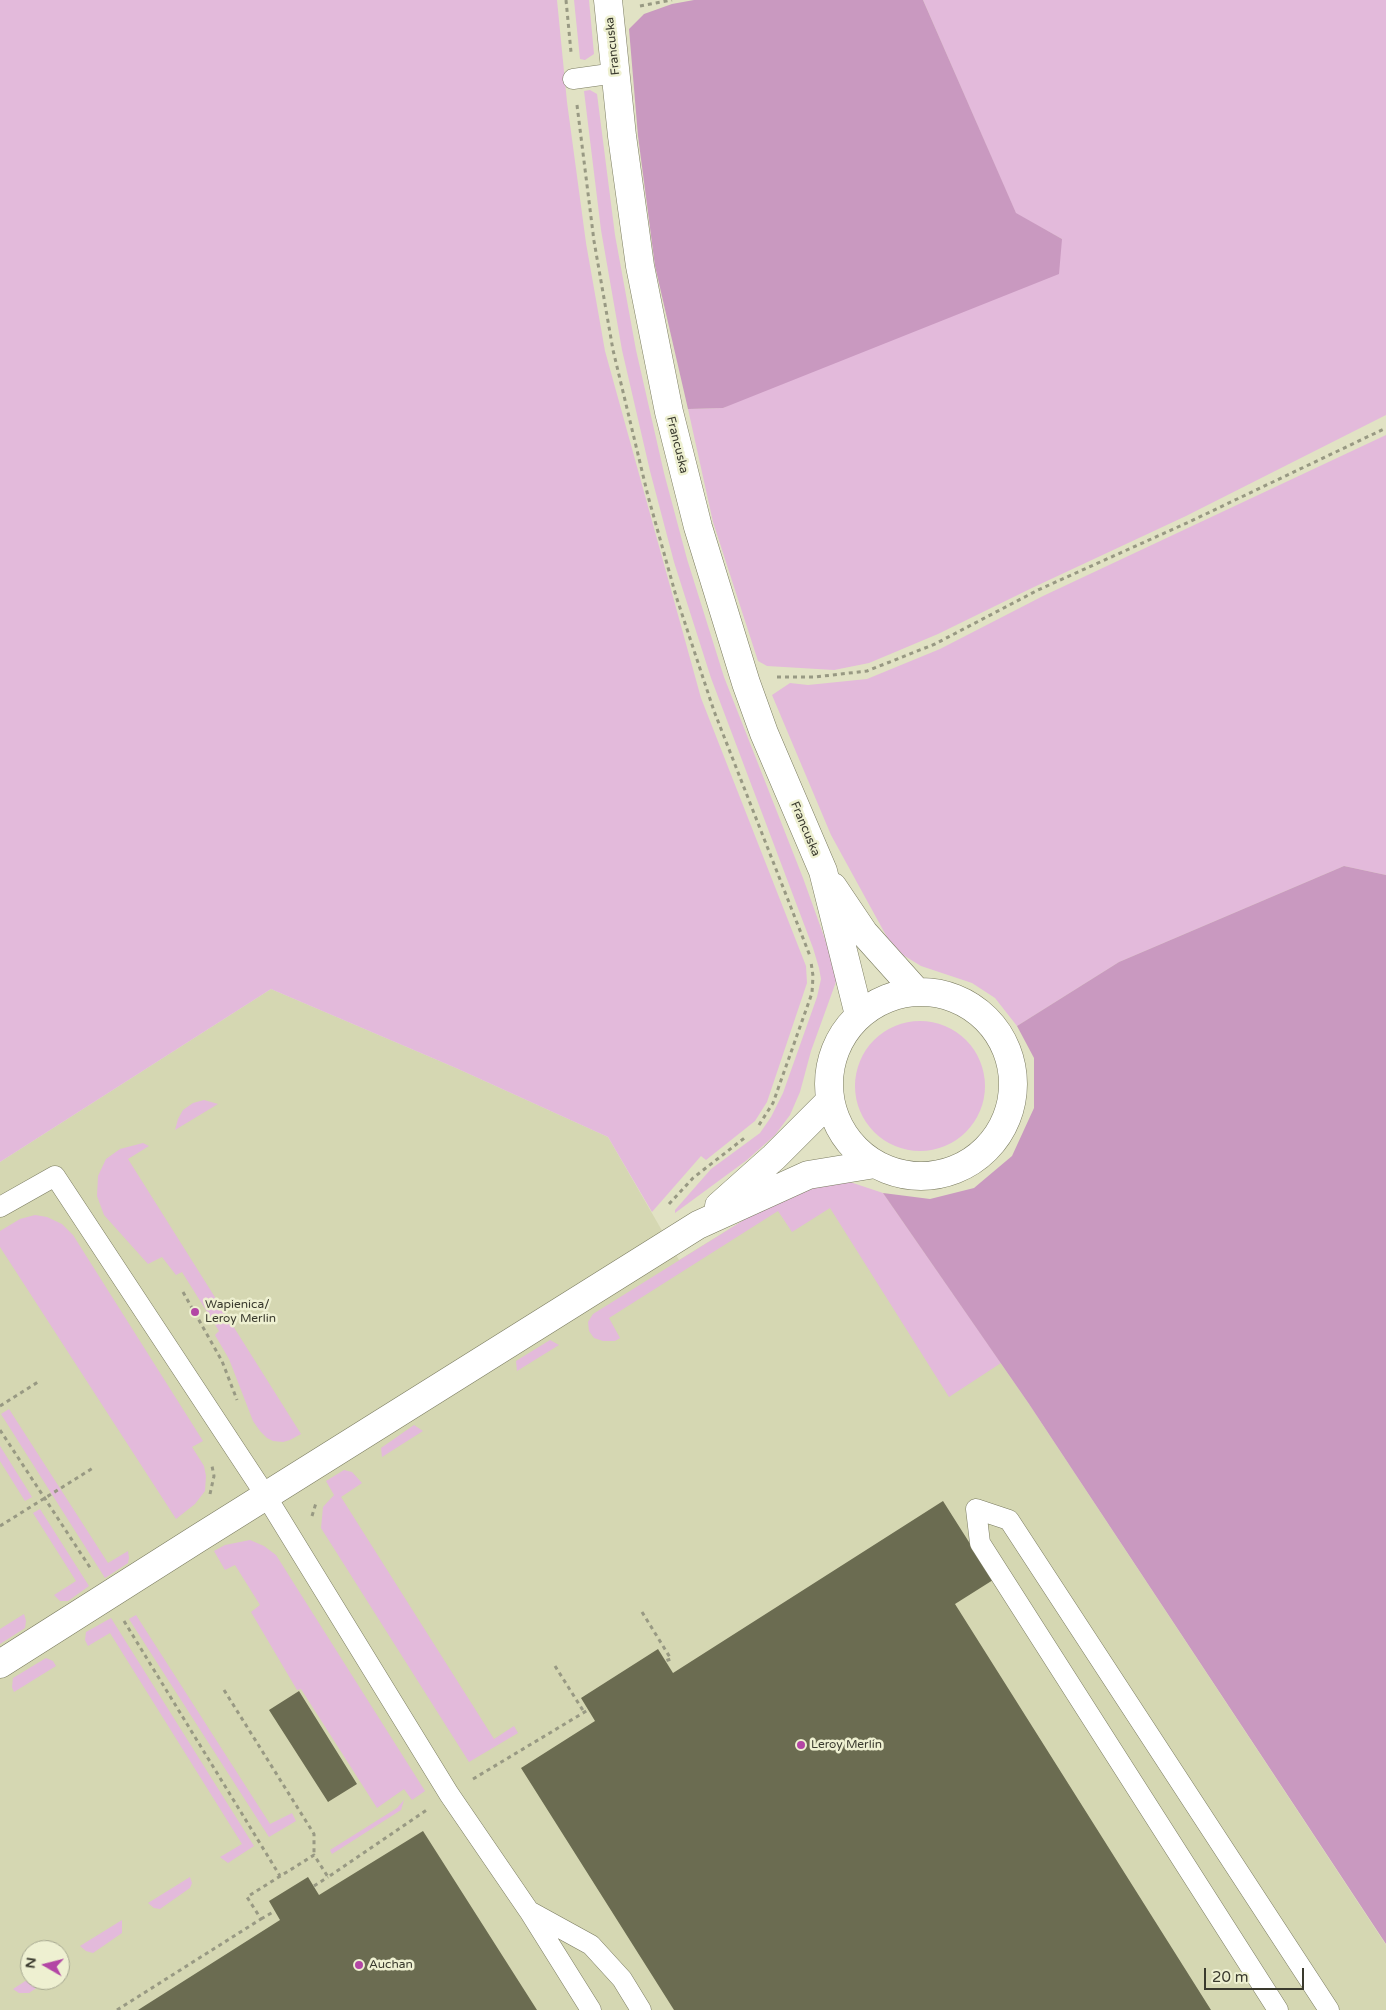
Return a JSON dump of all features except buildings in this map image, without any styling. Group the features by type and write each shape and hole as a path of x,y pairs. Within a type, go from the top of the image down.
{"street":[{"name":"Francuska","path":"608,0 622,136 640,266 669,412 698,527 746,683 764,733 823,871 859,1015"},
{"name":"Francuska","path":"823,871 864,933 916,992"},
{"path":"916,992 947,995 974,1009 997,1031 1010,1059 1013,1090 1006,1120 989,1146 964,1166 935,1176 903,1175 874,1164 854,1148 838,1126 830,1100 830,1069 837,1047 859,1015 885,998 916,992"},
{"path":"698,1225 774,1157 830,1100"},
{"path":"0,1664 698,1225 808,1175 874,1164"}],"lane":[{"path":"573,79 616,73"},
{"path":"0,1207 55,1176 266,1496 449,1794 530,1911 591,2010"},
{"path":"1278,2010 980,1543 976,1509 1009,1520 1329,2010"},
{"path":"530,1911 591,1945 622,1979 641,2010"}],"path":[{"path":"566,0 573,79 594,241 613,350 648,496 676,596 714,711 811,958 812,993 773,1104 756,1129"},
{"path":"746,683 773,677 815,677 867,671 935,644 1038,590 1188,522 1386,428"},
{"path":"663,1211 693,1178 748,1135"},
{"path":"182,1292 222,1361 239,1404"},
{"path":"0,1406 38,1382"},
{"path":"0,1430 108,1596 280,1876 247,1897 261,1920"},
{"path":"208,1500 214,1476 212,1465"},
{"path":"0,1526 93,1468"},
{"path":"642,1612 671,1659 665,1661"},
{"path":"555,1666 584,1712"},
{"path":"224,1690 314,1834 314,1855"},
{"path":"314,1886 328,1877"},
{"path":"117,2010 275,1911"}],"shaded area":[{"path":"0,0 557,0 567,102 586,243 605,351 701,698 806,966 807,983 767,1102 755,1121 706,1160 701,1156 652,1212 608,1137 456,1068 271,989 0,1162"},
{"path":"574,0 589,0 594,54 585,60 580,59"},
{"path":"694,0 923,0 1016,213 1062,239 1059,274 723,408 688,409 655,266 638,136 629,29 644,14 672,4"},
{"path":"923,0 1386,0 1386,415 1186,516 938,634 869,663 834,670 767,666 758,661 713,522 688,409 723,408 1062,239 1016,214"},
{"path":"590,90 597,94 615,235 636,350 664,473 687,559 724,677 803,878 835,967 837,979 811,1051 800,1092 790,1115 775,1135 747,1160 675,1213 675,1210 711,1169 760,1133 771,1117 783,1093 817,997 821,979 813,948 711,678 674,562 650,471 622,350 601,230 584,91"},
{"path":"1386,435 1386,875 1344,866 1119,962 1017,1026 995,998 972,983 921,966 903,955 888,939 831,835 772,695 790,683 808,685 867,679 940,649 1043,596"},
{"path":"1344,866 1386,875 1386,1944 1029,1404 883,1193 930,1199 974,1188 1012,1156 1034,1108 1034,1058 1017,1026 1119,962"},
{"path":"271,989 456,1068 608,1137 679,1260 747,1218 793,1195 883,1193 1029,1404 1386,1945 1386,2010 0,2010 0,1162"},
{"path":"920,1021 933,1022 945,1026 966,1040 980,1061 984,1073 984,1099 980,1111 966,1132 945,1146 933,1150 920,1151 907,1150 895,1146 874,1132 860,1111 856,1099 855,1086 856,1073 860,1061 874,1040 895,1026 907,1022"},
{"path":"204,1100 218,1104 175,1130 183,1110 193,1103"},
{"path":"143,1143 149,1146 128,1159 301,1434 290,1440 283,1442 267,1438 253,1421 229,1359 215,1335 219,1331 182,1272 176,1275 162,1257 148,1264 104,1215 97,1196 98,1176 106,1159 120,1149"},
{"path":"850,1182 883,1193 1001,1363 949,1397 830,1208 792,1232 778,1211 609,1318 620,1338 615,1341 603,1341 594,1338 589,1331 588,1322 593,1314 747,1218 821,1183"},
{"path":"35,1215 47,1217 62,1224 73,1235 203,1441 192,1447 204,1466 206,1476 205,1491 195,1504 176,1519 0,1247 0,1231 20,1219"},
{"path":"550,1340 559,1345 517,1371 516,1361"},
{"path":"9,1409 108,1563 128,1551 128,1563 105,1578 1,1414"},
{"path":"414,1425 423,1431 382,1457 381,1448"},
{"path":"0,1446 32,1497 25,1501 0,1461"},
{"path":"344,1470 352,1472 362,1483 341,1497 494,1739 514,1726 518,1733 469,1762 321,1528 323,1507 334,1495 326,1481"},
{"path":"40,1509 89,1586 68,1601 60,1601 54,1595 76,1581 33,1513"},
{"path":"250,1540 264,1546 276,1555 425,1791 412,1800 404,1789 377,1808 301,1689 297,1690 251,1612 260,1605 235,1565 225,1570 214,1551 225,1545"},
{"path":"24,1614 25,1628 0,1644 0,1629"},
{"path":"136,1615 270,1824 292,1813 296,1821 269,1837 129,1619"},
{"path":"111,1618 254,1846 228,1863 220,1857 242,1844 110,1633 88,1646 85,1640 86,1632"},
{"path":"46,1658 53,1661 56,1666 14,1692 12,1687 13,1678"},
{"path":"404,1800 401,1810 332,1854 330,1850 397,1808"},
{"path":"190,1877 192,1883 190,1888 160,1909 154,1908 148,1903"},
{"path":"122,1920 122,1933 93,1953 86,1951 80,1946"},
{"path":"20,1984 20,1990 33,1990 29,1993 19,1993 13,1989"}],"place":[{"name":"Wapienica/ Leroy Merlin","path":"195,1312"},
{"name":"Leroy Merlin","path":"801,1745"},
{"name":"Auchan","path":"359,1965"}]}
